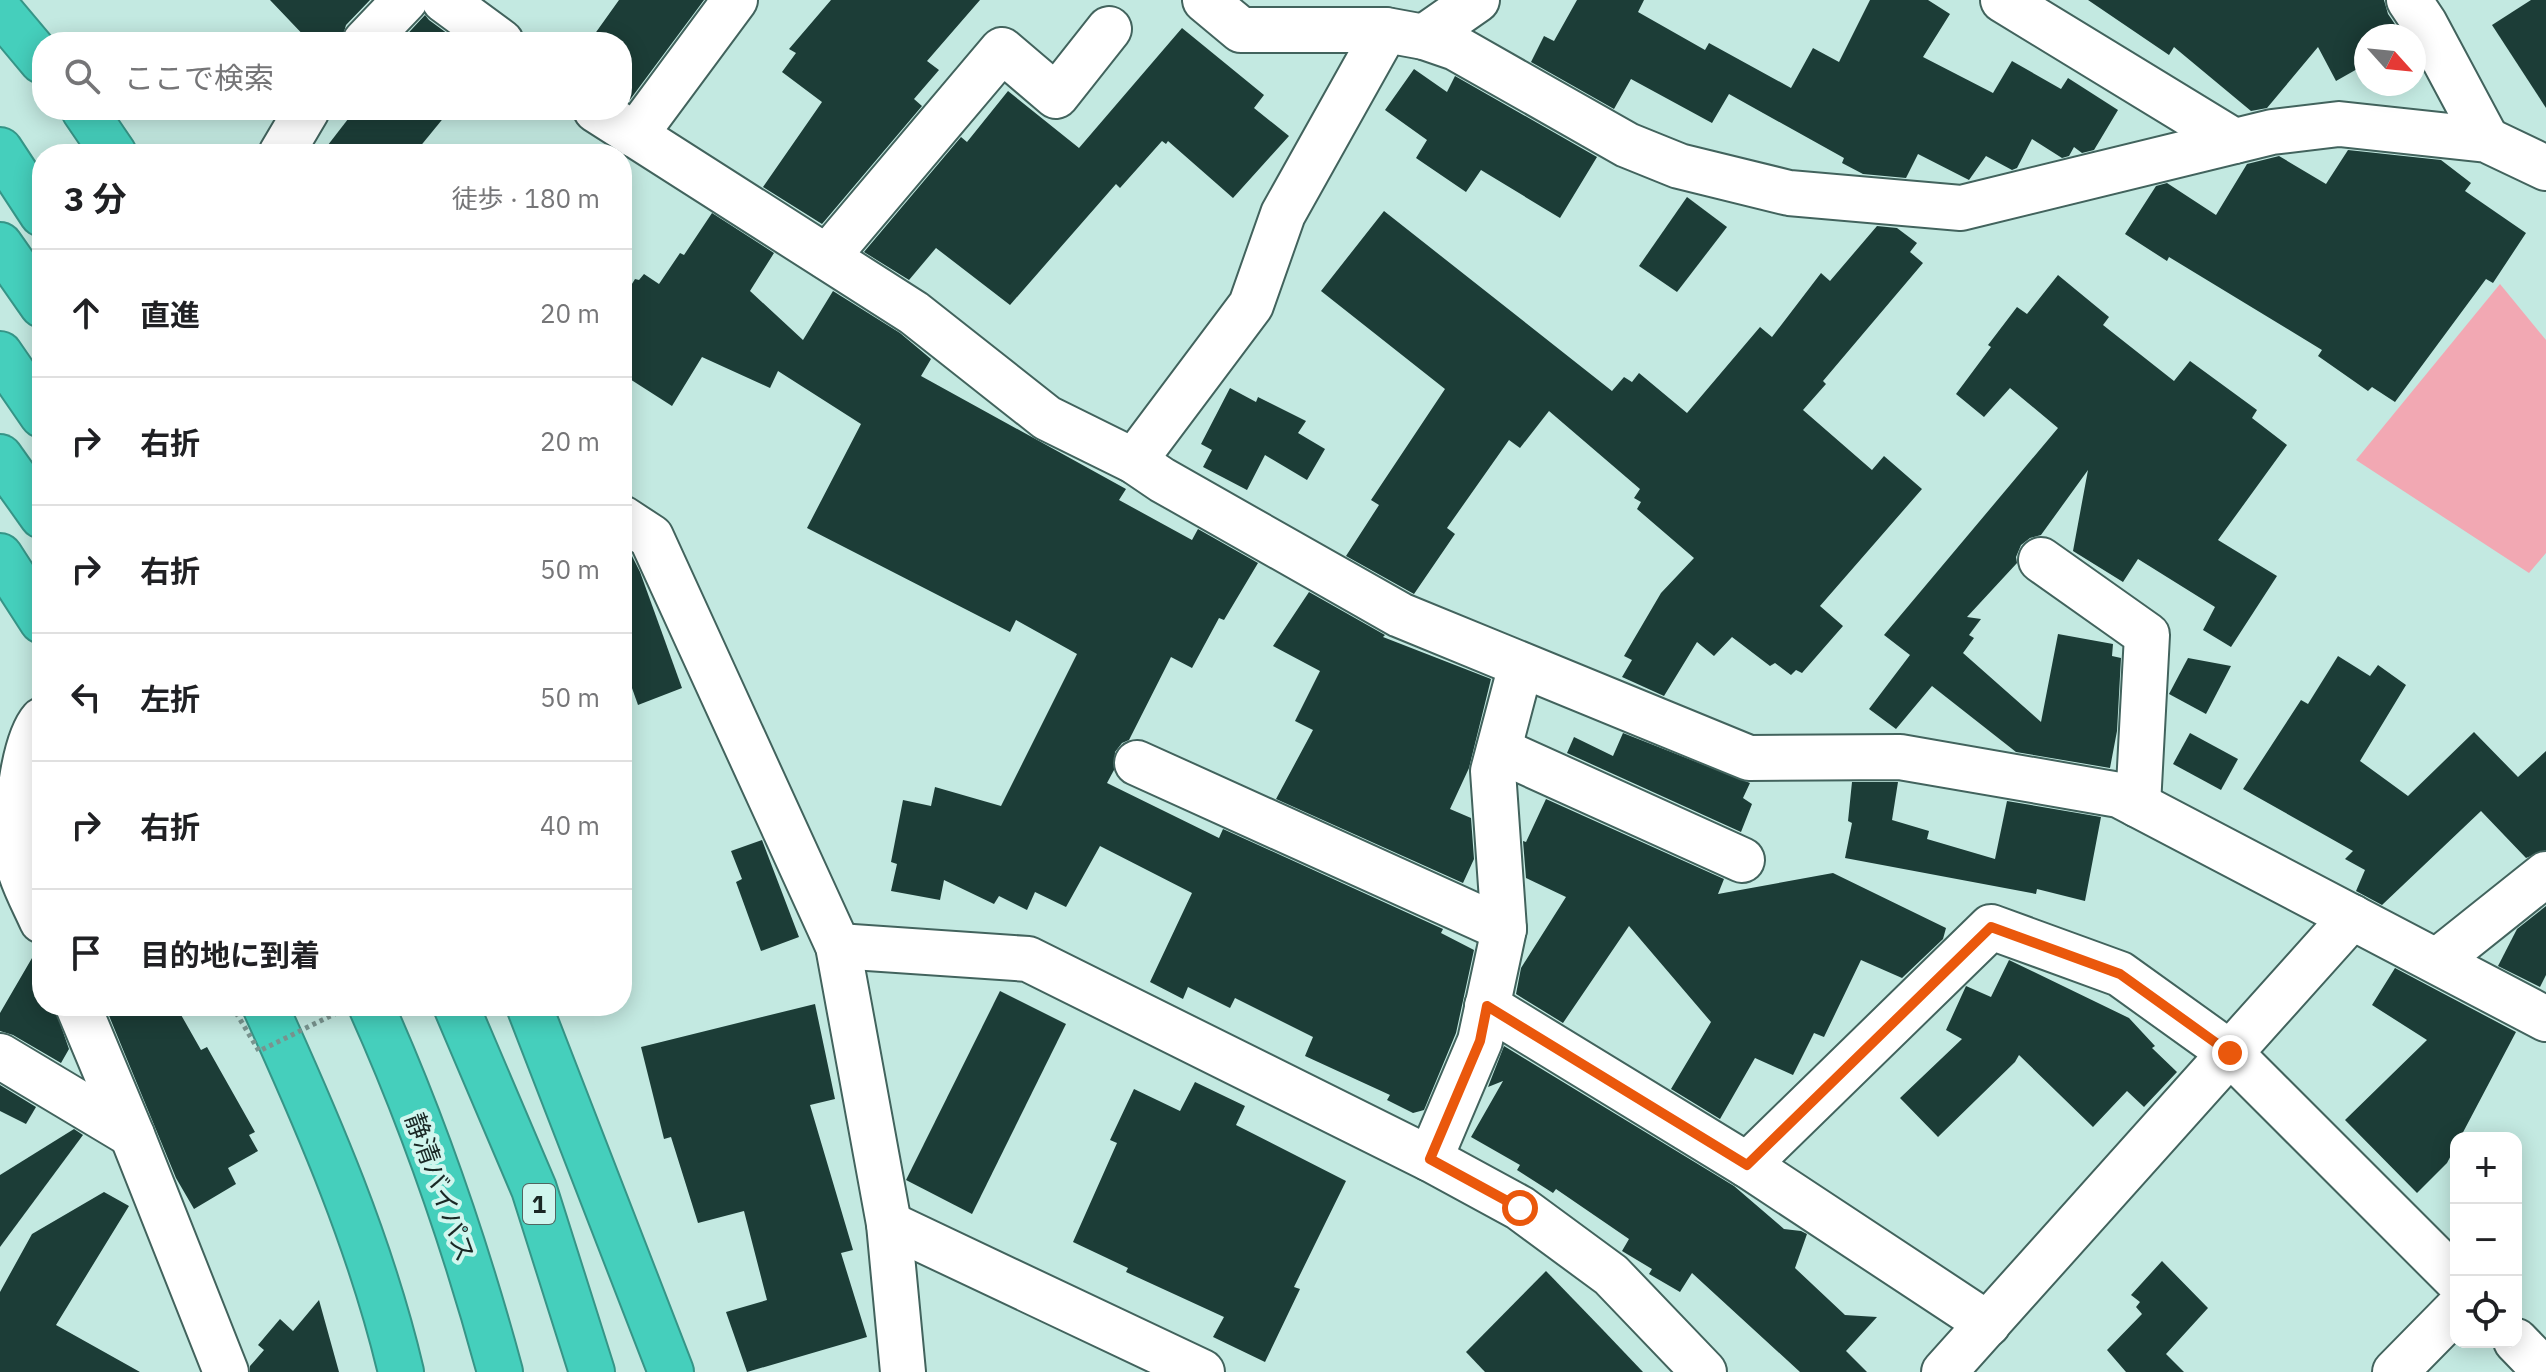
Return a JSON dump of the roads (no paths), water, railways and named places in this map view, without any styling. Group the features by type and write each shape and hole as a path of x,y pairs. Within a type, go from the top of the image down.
{"highway":[{"path":"0,11 32,49"},
{"path":"91,120 107,144"},
{"path":"0,150 32,199"},
{"path":"0,245 32,291"},
{"path":"0,354 32,400"},
{"path":"0,457 32,502"},
{"path":"0,556 32,606"},
{"path":"270,1016 323,1134 388,1318 401,1372"},
{"path":"355,1016 427,1144"},
{"name":"静清バイパス","path":"375,1016 427,1144 476,1284 500,1372"},
{"path":"533,1016 671,1372"},
{"name":"1","path":"464,1024 534,1189 592,1372"}],"street":[{"path":"375,32 405,0"},
{"path":"444,0 487,32"},
{"path":"635,135 735,0"},
{"path":"1205,0 1241,30 1405,33 1456,48 1627,145 1679,166 1789,193 1961,208 2272,132 2339,124 2487,140 2546,168"},
{"path":"1134,461 1251,305 1283,214 1405,33 1477,0"},
{"path":"2003,0 2234,141"},
{"path":"2409,0 2487,140"},
{"path":"827,257 1002,50 1056,96 1109,29"},
{"path":"287,144 301,120"},
{"path":"612,120 914,313 1047,418 1134,461 1162,480 1400,615 1749,758 1900,757 2119,795 2546,1019"},
{"path":"632,525 651,537 838,946 889,1224 903,1372"},
{"path":"2041,560 2147,635 2138,805"},
{"path":"1430,1159 1480,1041 1504,929 1493,771 1521,665"},
{"path":"32,737 18,793 20,869 32,897"},
{"path":"1499,750 1742,860"},
{"path":"1137,763 1504,929"},
{"path":"2437,961 2546,874"},
{"path":"1944,1372 2352,917"},
{"path":"1747,1165 1991,927 2120,974 2230,1053 2453,1276"},
{"path":"838,946 1028,959 1430,1159 1520,1208 1611,1275 1704,1372"},
{"path":"1487,1006 1747,1165 1988,1324"},
{"path":"82,1016 226,1372"},
{"path":"0,1056 132,1135"},
{"path":"889,1224 1202,1372"},
{"path":"2395,1372 2450,1316"},
{"path":"2522,1347 2546,1372"}]}
